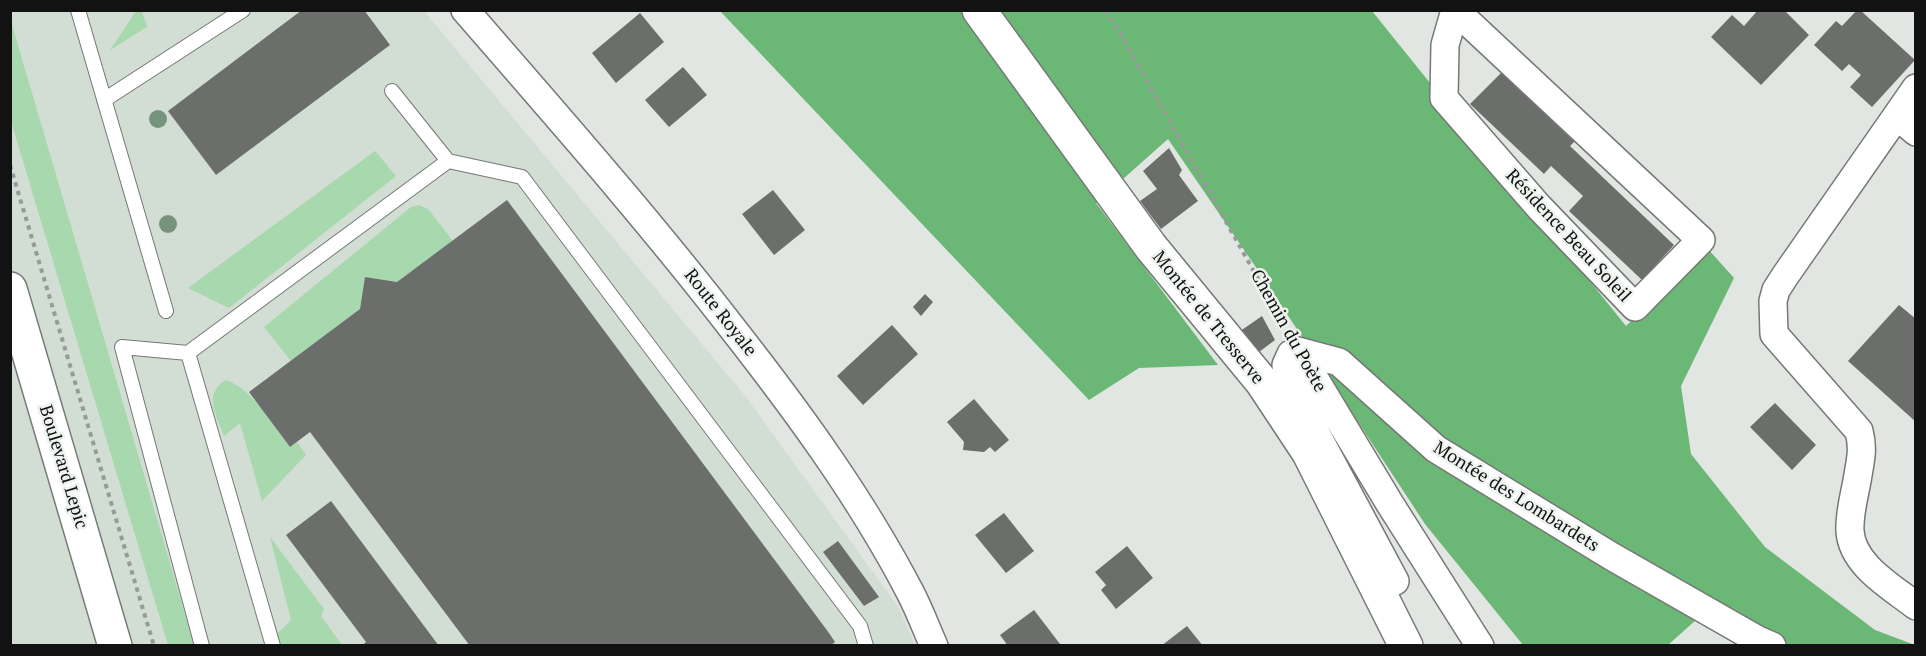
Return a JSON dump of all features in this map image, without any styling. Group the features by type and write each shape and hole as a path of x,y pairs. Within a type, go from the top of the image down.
{"street":[{"name":"Route Royale","path":"465,10 680,261 803,421 857,502 910,592 934,645"},
{"name":"Montée de Tresserve","path":"978,10 1151,247 1262,382 1309,453 1406,645"},
{"name":"Résidence Beau Soleil","path":"1455,10 1701,240 1635,307 1539,207 1444,98 1444,45 1455,10"},
{"path":"1916,88 1906,124 1776,290 1773,301 1774,334 1859,431 1863,447 1851,513 1852,543 1863,562 1916,606"},
{"name":"Boulevard Lepic","path":"10,289 116,645"},
{"path":"1298,351 1291,354 1286,365 1288,381 1395,581 1378,590"},
{"name":"Chemin du Poète","path":"1298,351 1389,504 1480,645"},
{"name":"Montée des Lombardets","path":"1298,351 1339,362 1436,449 1611,556 1758,640 1772,645"}],"lane":[{"path":"78,10 166,311"},
{"path":"104,100 243,10"},
{"path":"392,91 448,161 522,177 860,626 866,645"},
{"path":"202,645 122,347 188,353 448,161"},
{"path":"188,353 273,645"}],"path":[{"name":"Chemin du Poète","path":"1105,10 1126,43 1298,351"},
{"path":"10,165 154,645"}],"shaded area":[{"path":"10,11 424,11 746,397 899,608 915,645 11,645"}],"green space":[{"path":"136,11 142,11 147,27 110,50"},
{"path":"720,11 1372,11 1626,326 1708,249 1734,278 1681,386 1691,454 1765,547 1875,630 1915,645 1755,645 1696,620 1668,645 1523,645 1425,524 1266,282 1168,139 1096,203 1218,365 1139,368 1089,400"},
{"path":"10,18 194,645 168,645 11,121"},
{"path":"375,151 396,176 229,308 188,288"},
{"path":"419,205 428,209 453,241 397,282 365,277 360,309 291,361 264,327 411,207"},
{"path":"226,380 246,392 254,400 290,447 297,442 306,455 262,501 240,423 224,436 215,413 213,399 215,392"},
{"path":"270,537 324,609 321,616 342,645 280,645 273,638 291,620"}],"building":[{"path":"302,10 364,10 390,45 216,175 168,111"},
{"path":"1758,10 1784,10 1809,35 1761,85 1711,37 1732,15 1744,26"},
{"path":"1857,10 1860,10 1915,60 1872,107 1850,87 1861,75 1849,64 1842,71 1814,45 1836,21 1842,26"},
{"path":"640,13 664,42 616,83 592,53"},
{"path":"683,67 707,95 669,127 645,100"},
{"path":"1504,70 1577,139 1570,146 1674,245 1642,280 1569,211 1583,196 1551,166 1544,174 1470,104"},
{"path":"1169,148 1182,170 1179,175 1198,201 1161,229 1140,201 1157,189 1143,171"},
{"path":"773,190 805,230 774,255 742,214"},
{"path":"507,200 829,633 835,642 830,646 470,646 310,432 290,447 249,392 360,309 365,277 397,282"},
{"path":"925,294 933,302 921,316 913,307"},
{"path":"1899,305 1916,319 1916,422 1848,361"},
{"path":"1262,316 1275,340 1255,355 1236,334"},
{"path":"892,325 918,354 863,405 837,376"},
{"path":"974,399 1009,440 995,452 990,447 984,452 963,450 964,442 947,422"},
{"path":"1775,403 1816,445 1792,470 1750,427"},
{"path":"331,501 439,646 362,646 366,642 286,535"},
{"path":"1004,513 1034,551 1006,573 975,535"},
{"path":"838,541 879,597 864,606 823,552"},
{"path":"1127,546 1153,578 1116,609 1101,590 1106,585 1095,572"},
{"path":"1034,610 1060,644 1008,646 1000,635"},
{"path":"1187,626 1203,646 1161,646"}]}
